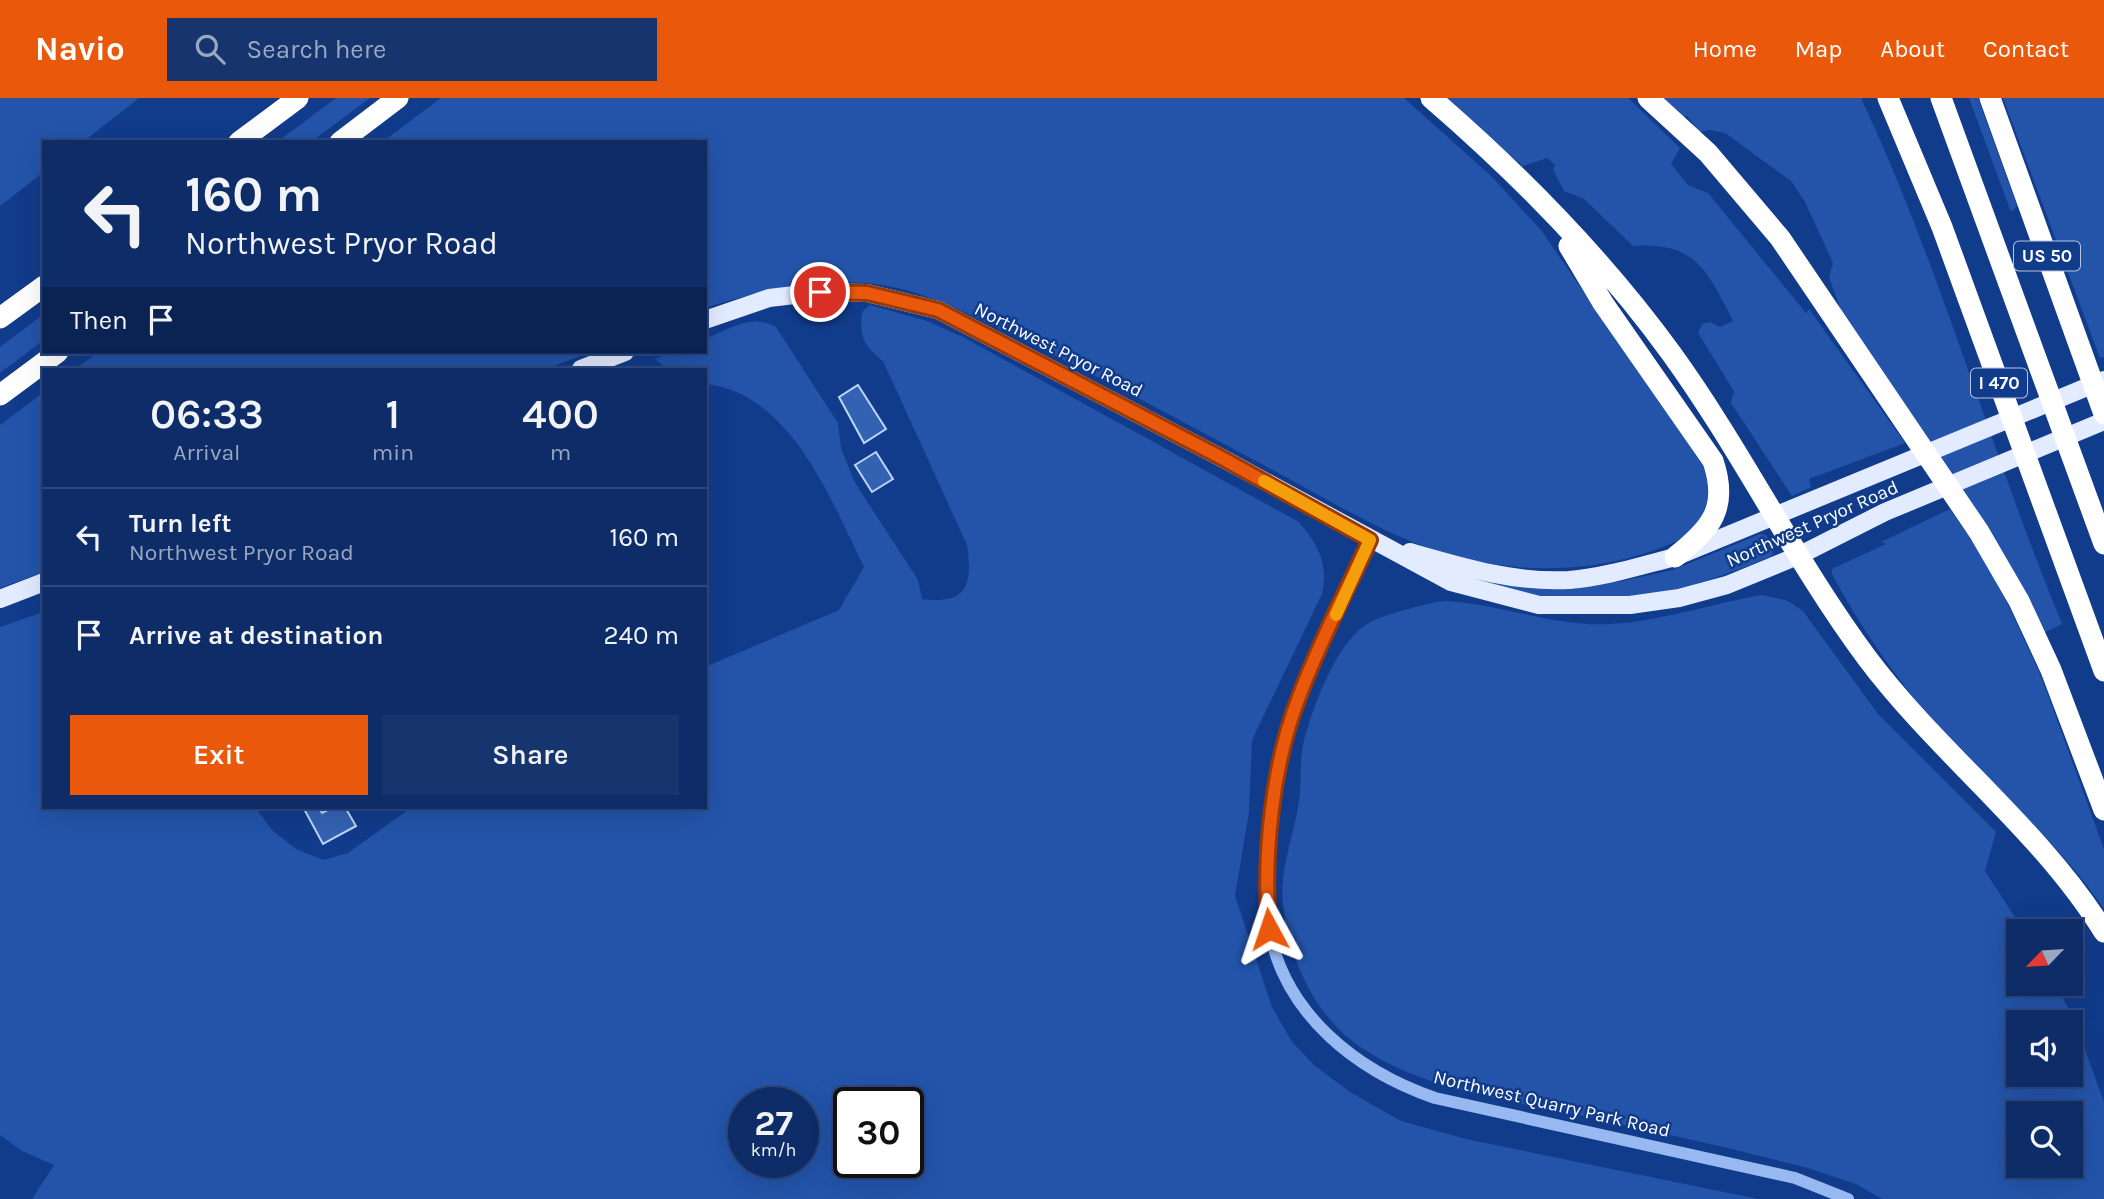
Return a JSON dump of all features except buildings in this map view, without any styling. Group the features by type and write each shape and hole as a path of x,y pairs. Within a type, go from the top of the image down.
{"highway":[{"path":"242,140 299,98"},
{"path":"343,140 398,98"},
{"path":"1431,98 1504,162 1535,194 1578,240 1671,353 1776,516 1833,611 1869,660 1929,733 2066,879 2104,932"},
{"path":"1647,98 1708,153 1780,238 1979,532 2019,601 2051,670 2104,810"},
{"name":"I 470","path":"1888,98 1942,227 2104,671"},
{"name":"I 470","path":"1941,98 2104,544"},
{"name":"US 50","path":"1990,98 2104,414"},
{"path":"1535,194 1604,303 1713,461 1720,493 1711,523 1675,557"},
{"path":"0,318 42,287"},
{"path":"0,395 55,354"}],"main road":[{"name":"Northwest Pryor Road","path":"707,319 769,298 820,292 867,293 938,310 1220,457 1451,582 1539,606 1630,606 1679,598 1727,585 1800,555 1885,512 2104,421"},
{"path":"584,368 620,354"},
{"name":"Northwest Pryor Road","path":"1370,540 1502,576 1568,580 1610,574 1675,557 2104,380"},
{"path":"0,599 42,583"}],"street":[{"name":"Northwest Quarry Park Road","path":"1370,540 1298,698 1281,763 1271,826 1265,883 1269,929 1280,964 1301,1003 1343,1051 1377,1074 1409,1089 1449,1101 1796,1178 1848,1199"}],"shaded area":[{"path":"0,98 139,98 86,140 42,140 42,174 0,206"},
{"path":"336,98 370,98 314,140 280,140"},
{"path":"441,98 1404,98 1490,175 1541,230 1703,466 1707,477 1708,499 1700,519 1685,536 1645,553 1613,562 1581,567 1515,567 1451,555 1420,545 1345,510 1085,371 965,312 906,290 856,282 805,285 754,294 707,307 707,140 385,140"},
{"path":"1443,98 1628,98 1680,148 1671,164 1688,185 1708,193 1806,313 1809,309 1905,443 1809,479 1811,487 1792,496 1731,403 1734,391 1698,333 1702,324 1710,322 1720,327 1733,321 1707,274 1697,263 1672,249 1633,246 1584,199 1564,191 1553,170 1555,165 1547,158 1523,166"},
{"path":"1659,98 1861,98 1916,227 2062,624 2044,633 1993,536 1843,316 1829,277 1833,263 1805,202 1791,181 1725,133 1709,130 1699,132 1687,116 1682,118"},
{"path":"1969,98 1978,98 2017,206 2011,212"},
{"path":"2003,98 2104,98 2104,357 2100,358"},
{"path":"870,305 927,321 963,337 1299,522 1312,539 1323,564 1322,594 1252,740 1249,812 1235,896 1272,1007 1292,1042 1315,1066 1350,1092 1401,1121 1466,1139 1758,1199 32,1199 54,1165 22,1151 0,1135 0,627 42,613 42,809 256,809 272,830 296,849 323,860 348,853 409,809 707,809 707,666 839,610 864,567 822,482 784,428 761,407 735,391 707,384 707,368 666,368 655,359 668,354 707,354 707,338 740,324 758,322 776,327 838,423 841,448 854,481 918,580 922,599 949,599 964,589 967,581 967,545 883,361 871,351 862,335 862,312"},
{"path":"42,316 42,342 0,373 0,347"},
{"path":"96,354 586,354 549,368 76,368"},
{"path":"42,394 42,573 0,588 0,425"},
{"path":"1950,509 1976,547 2006,600 2041,676 2104,849 2104,909 2066,860 1960,750 1908,691 1855,615 1832,574 1832,569 1886,544 1881,542"},
{"path":"1760,534 1766,535 1774,548 1772,556 1689,586 1633,597 1544,597 1455,576 1507,584 1576,586 1617,582 1673,570"},
{"path":"1763,595 1788,601 1803,611 1878,714 1996,832 1985,871 2016,919 2006,919 2006,996 2062,996 2069,1010 2006,1010 2006,1087 2083,1087 2083,1044 2104,1102 2104,1199 1882,1199 1856,1184 1808,1168 1651,1130 1500,1099 1432,1081 1371,1054 1345,1035 1321,1008 1295,958 1282,890 1298,806 1302,751 1307,730 1328,675 1349,641 1361,628 1374,620 1445,601 1590,624 1650,619"}],"slow traffic":[{"path":"1264,481 1370,540 1336,615"}],"route":[{"path":"820,292 867,293 902,299 938,310 1220,457 1370,540 1298,698 1281,763 1265,883 1269,929"}]}
